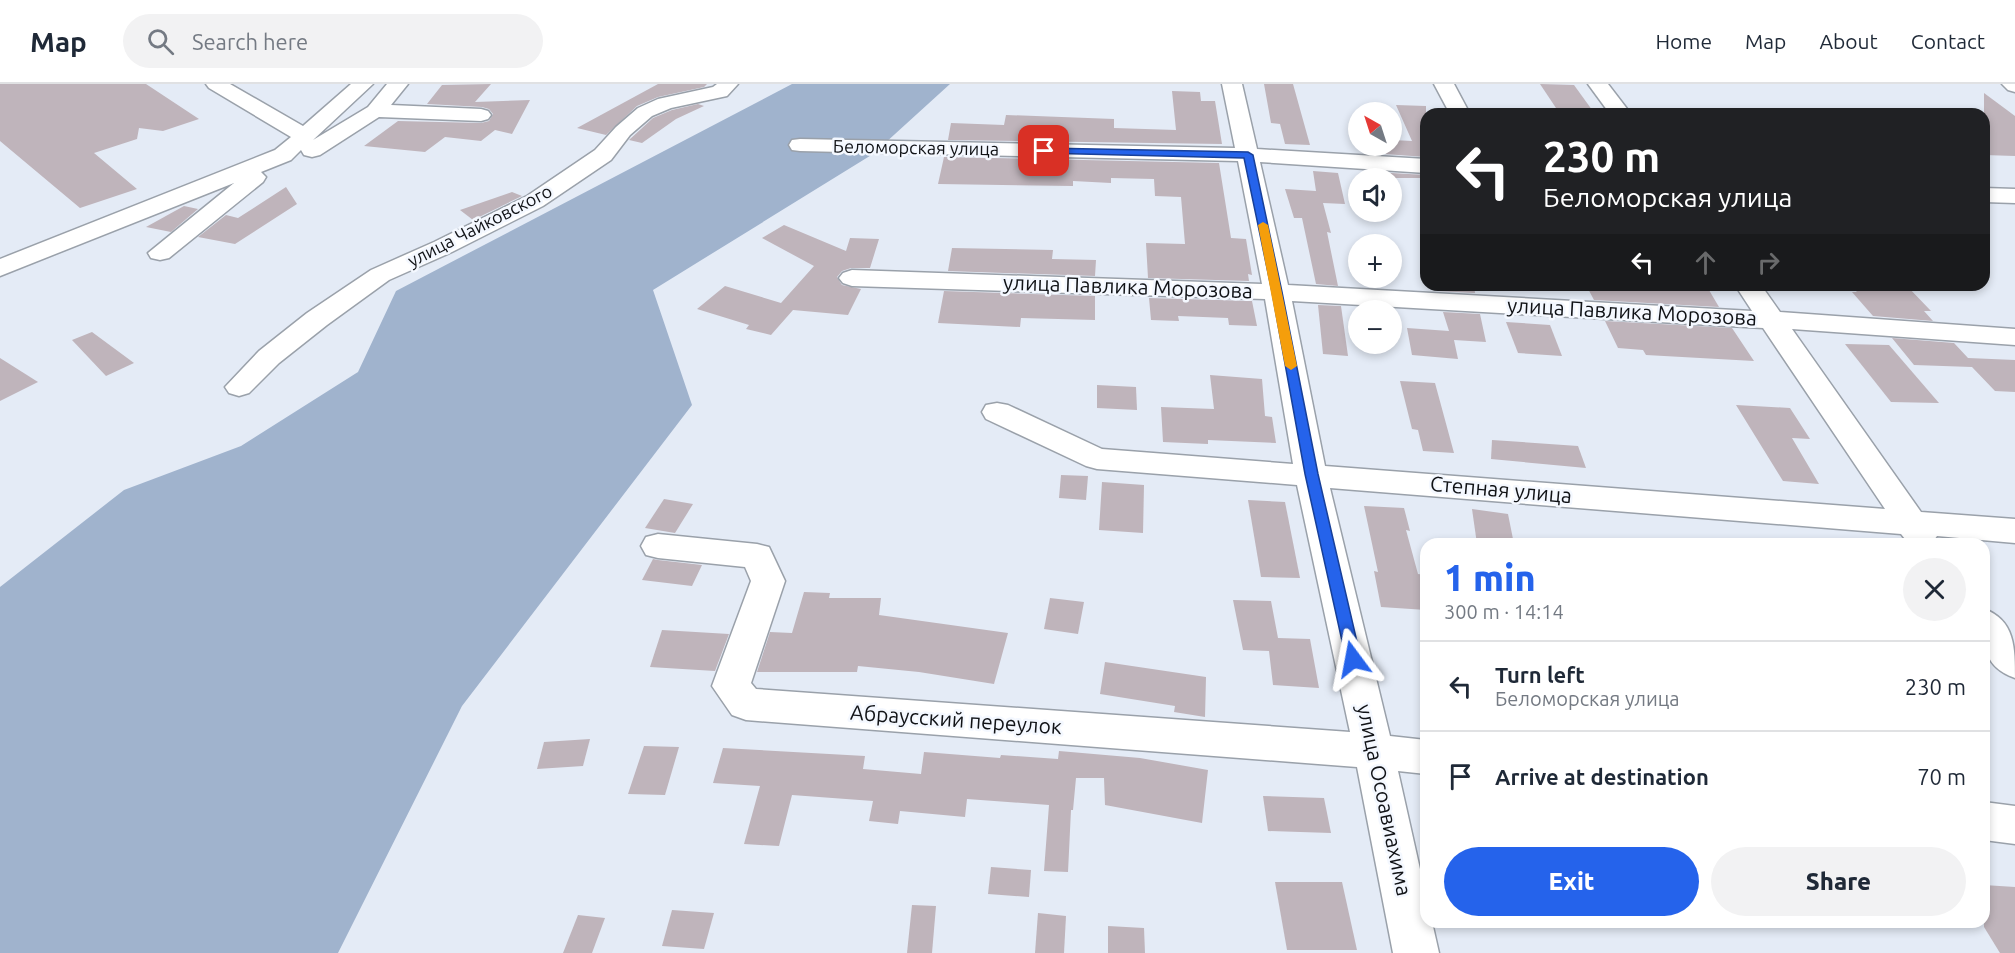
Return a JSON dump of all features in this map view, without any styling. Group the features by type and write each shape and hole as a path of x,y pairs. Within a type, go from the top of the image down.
{"street":[{"path":"216,84 305,136"},
{"path":"160,253 283,155 363,84"},
{"path":"0,268 283,155 306,154 375,111 398,84"},
{"name":"улица Чайковского","path":"239,387 269,357 317,319 380,275 443,247 535,201 603,155 623,131 645,112 665,103 720,92 728,84"},
{"name":"улица Осоавиахима","path":"1232,84 1277,292 1311,474 1374,751 1416,953"},
{"path":"1444,84 1457,108"},
{"path":"1598,84 1616,108"},
{"path":"375,111 481,115"},
{"name":"Беломорская улица","path":"800,146 1248,155 1420,166"},
{"path":"1990,195 2015,196"},
{"name":"улица Павлика Морозова","path":"852,278 1277,292 1773,320 2015,337"},
{"path":"1752,291 1918,534"},
{"name":"Степная улица","path":"997,412 1097,459 1311,474 1918,534 2015,531"},
{"name":"Абраусский переулок","path":"658,546 757,556 768,581 731,686 746,704 1420,756"},
{"path":"1990,630 2015,663"},
{"path":"1990,822 2015,825"}],"shaded area":[{"path":"792,84 950,84 873,154 653,290 692,405 462,706 338,953 0,953 0,587 124,490 241,446 358,372 396,291"}],"building":[{"path":"0,84 146,84 199,119 163,131 139,128 137,139 94,153 137,189 80,208 0,141"},
{"path":"491,84 475,102 530,100 512,134 495,130 481,141 445,137 425,152 364,146 398,121 481,123 489,121 493,114 489,109 482,107 427,104 442,85"},
{"path":"658,84 707,84 704,87 658,97 637,106 606,135 577,128"},
{"path":"1264,84 1293,84 1310,145 1285,144 1280,124 1271,123"},
{"path":"1540,84 1574,85 1591,108 1556,108"},
{"path":"1172,91 1200,92 1201,101 1215,101 1222,144 948,140 951,123 1004,125 1006,115 1114,119 1114,128 1176,130"},
{"path":"1984,93 2015,116 2015,156 1990,155 1990,108 1984,108"},
{"path":"698,104 704,106 676,119 642,143 629,140 653,118 672,110"},
{"path":"1402,105 1426,106 1426,108 1420,108 1420,157 1402,155 1402,140 1412,141 1402,118"},
{"path":"944,157 1219,163 1231,238 1246,239 1252,275 1248,274 1249,281 1148,278 1146,243 1185,244 1181,197 1155,196 1154,179 1111,178 1111,183 1073,181 1073,186 938,184"},
{"path":"1313,171 1338,173 1345,204 1323,203 1331,233 1327,232 1338,286 1316,284 1302,218 1294,218 1285,189 1316,191"},
{"path":"1402,174 1420,175 1420,178 1402,178"},
{"path":"286,187 297,204 235,244 198,237 226,215 238,218"},
{"path":"512,192 522,196 473,220 460,210"},
{"path":"184,206 198,209 171,232 146,227"},
{"path":"784,225 846,251 850,238 879,239 870,268 851,268 842,271 837,277 842,285 861,289 848,315 793,310 771,335 746,329 749,325 697,309 725,286 781,303 814,266 762,238"},
{"path":"952,248 1053,250 1052,259 1096,260 1095,276 948,271"},
{"path":"944,291 1095,296 1095,320 1021,318 1020,327 938,323"},
{"path":"1437,291 1475,291 1475,293"},
{"path":"1589,291 1710,291 1719,307 1594,300"},
{"path":"1912,291 1931,311 1924,311 1933,321 1873,316 1852,292"},
{"path":"1149,298 1252,301 1257,326 1229,325 1228,318 1178,316 1179,321 1151,320"},
{"path":"1318,305 1341,306 1348,356 1323,354"},
{"path":"1443,312 1480,314 1486,342 1454,340 1458,359 1412,355 1407,328 1449,331"},
{"path":"1605,321 1732,328 1754,361 1646,355 1643,350 1618,348"},
{"path":"1506,322 1550,325 1562,356 1518,353"},
{"path":"92,332 134,363 106,376 72,340"},
{"path":"1892,338 1954,343 1968,358 2015,360 2015,392 1995,391 1972,367 1914,365"},
{"path":"1845,344 1889,345 1939,403 1891,402"},
{"path":"0,358 38,382 0,401"},
{"path":"1210,375 1262,379 1265,416 1272,417 1276,443 1208,440 1208,444 1163,442 1161,407 1214,409"},
{"path":"1400,381 1435,383 1454,453 1423,451 1418,430 1412,429"},
{"path":"1097,385 1136,387 1137,410 1097,408"},
{"path":"1736,405 1790,408 1810,439 1792,438 1819,484 1783,481"},
{"path":"1492,440 1578,446 1586,468 1491,459"},
{"path":"1061,475 1088,476 1086,500 1059,498"},
{"path":"1102,482 1144,485 1143,533 1099,530"},
{"path":"664,499 693,504 675,533 645,528"},
{"path":"1248,500 1285,502 1300,578 1261,577"},
{"path":"1364,506 1404,508 1410,531 1406,530 1418,574 1420,574 1420,610 1381,607 1374,571 1378,572"},
{"path":"1472,509 1508,514 1513,538 1476,538"},
{"path":"653,559 702,565 692,586 642,580"},
{"path":"804,592 830,593 829,598 881,598 879,615 1008,633 994,684 919,672 858,666 857,672 757,672 770,632 792,633"},
{"path":"1050,598 1084,602 1078,634 1044,629"},
{"path":"1233,600 1271,601 1278,638 1310,639 1319,688 1273,685 1269,651 1243,650"},
{"path":"662,630 729,634 715,671 650,667"},
{"path":"1105,662 1206,677 1205,717 1174,712 1175,706 1100,694"},
{"path":"590,739 583,766 537,769 544,742"},
{"path":"644,746 679,747 665,795 628,794"},
{"path":"723,748 865,756 863,769 921,774 924,752 1000,758 1001,755 1058,759 1059,751 1140,758 1208,770 1202,823 1105,805 1104,778 1076,778 1073,810 1071,810 1068,872 1044,871 1049,805 967,799 965,817 900,811 898,824 869,821 873,801 792,795 779,846 744,844 760,786 713,783"},
{"path":"1263,796 1324,798 1331,833 1268,831"},
{"path":"991,867 1031,870 1029,897 988,894"},
{"path":"1275,882 1342,882 1357,950 1287,950"},
{"path":"1990,885 2015,887 2015,953 2000,953 1985,928 1990,928"},
{"path":"912,905 936,906 932,953 907,953"},
{"path":"672,910 714,913 704,949 662,946"},
{"path":"1038,913 1066,916 1064,953 1035,953"},
{"path":"578,915 605,918 592,953 563,953"},
{"path":"1108,926 1144,928 1145,953 1108,953"}],"slow traffic":[{"path":"1263,225 1291,366"}],"route":[{"path":"1044,151 1248,155 1277,292 1311,474 1353,659"}]}
